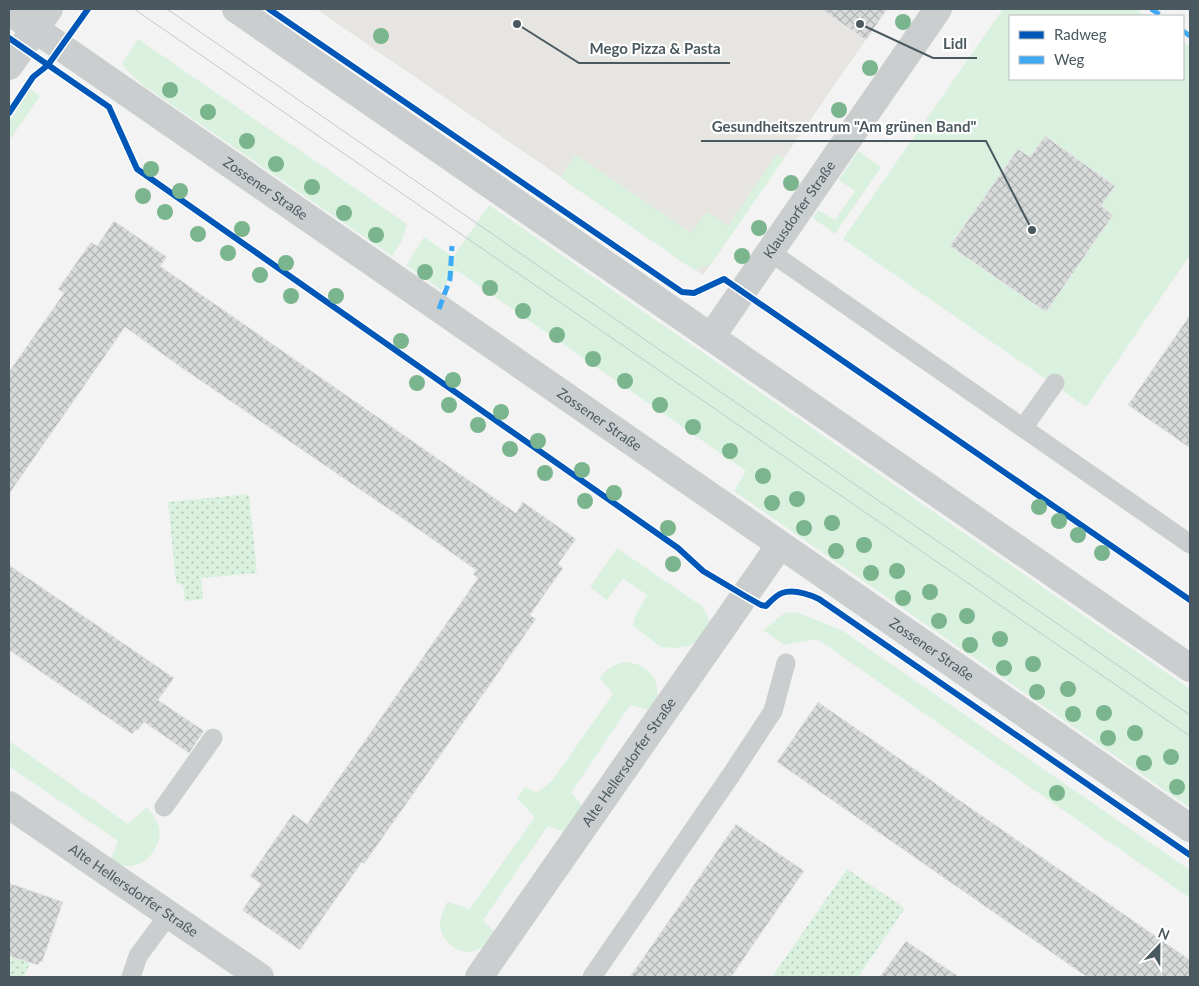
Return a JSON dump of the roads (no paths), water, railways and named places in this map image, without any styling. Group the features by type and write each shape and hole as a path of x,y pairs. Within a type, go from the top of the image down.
{"street":[{"path":"236,9 1190,668"},
{"name":"Klausdorfer Straße","path":"712,337 938,9"},
{"name":"Zossener Straße","path":"9,11 42,19 780,545 1190,828"},
{"path":"9,66 42,19"},
{"name":"Alte Hellersdorfer Straße","path":"478,977 780,545"},
{"name":"Alte Hellersdorfer Straße","path":"9,805 260,977"}],"lane":[{"path":"770,252 1190,544"},
{"path":"1023,428 1055,382"},
{"path":"592,977 731,775 772,710 786,663"},
{"path":"164,807 213,738"},
{"path":"131,977 138,956 169,914"}],"tram line":[{"path":"134,9 1190,736"},
{"path":"167,9 1190,715"}],"place":[{"name":"Mego Pizza & Pasta","path":"517,24"},
{"name":"Lidl","path":"860,24"},
{"name":"Gesundheitszentrum \"Am grünen Band\"","path":"1032,230"}]}
